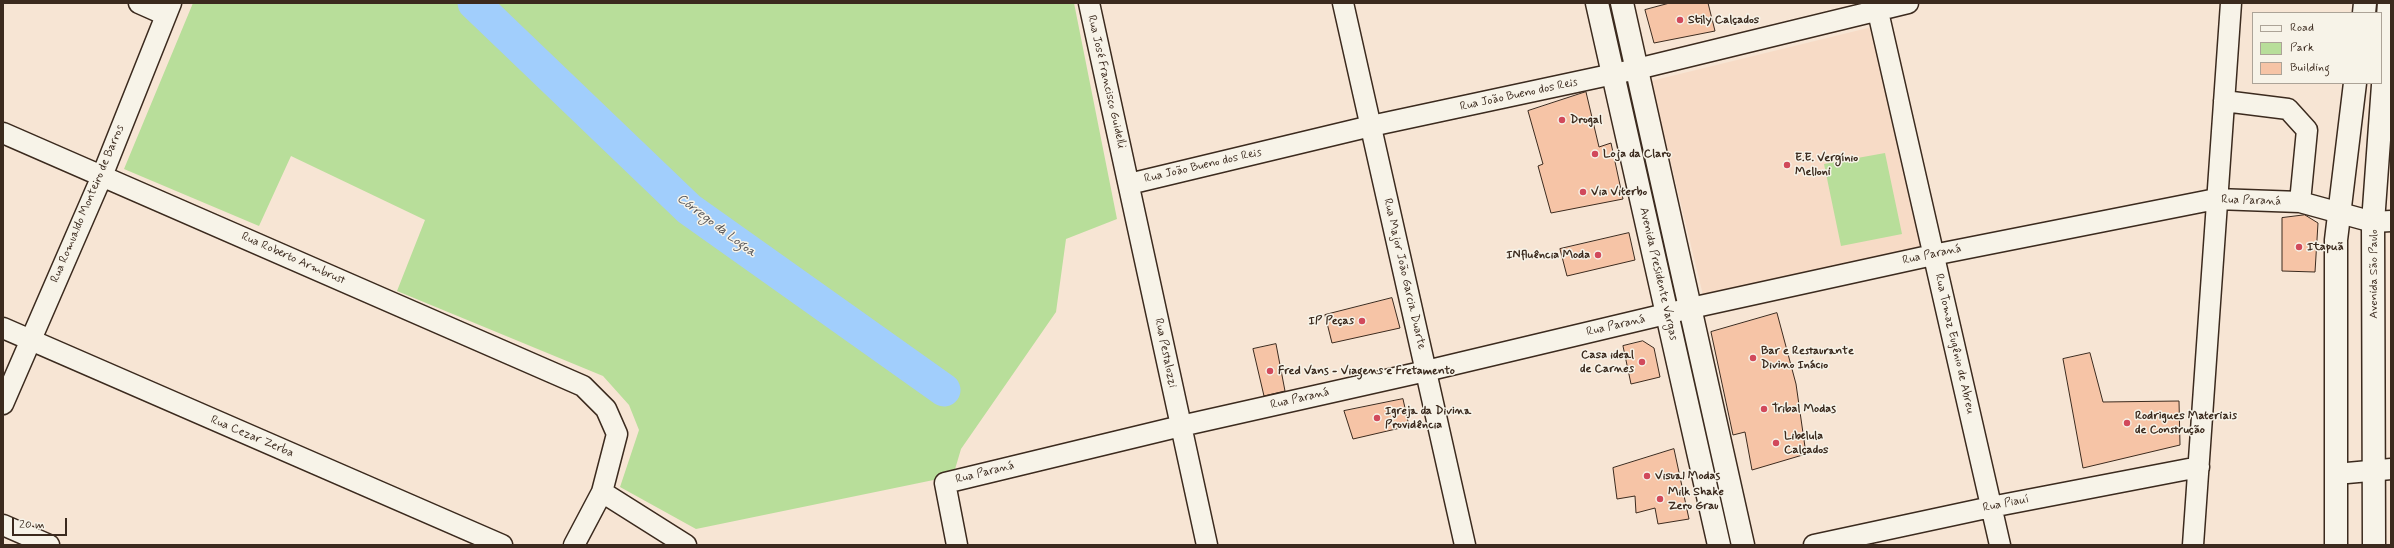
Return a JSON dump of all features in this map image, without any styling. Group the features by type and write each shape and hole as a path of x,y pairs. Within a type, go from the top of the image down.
{"main road":[{"name":"Avenida Presidente Vargas","path":"1597,3 1719,545"},
{"name":"Avenida Presidente Vargas","path":"1622,3 1743,545"},
{"name":"Avenida São Paulo","path":"2374,545 2382,469 2382,221 2389,3"},
{"path":"2336,545 2336,240 2338,213 2355,84"}],"street":[{"path":"139,3 168,9"},
{"name":"Rua José Francisco Guidelli","path":"1089,3 1124,161"},
{"name":"Rua Major João Garcia Duarte","path":"1343,3 1465,545"},
{"name":"Rua João Bueno dos Reis","path":"1129,184 1371,126 1613,75 1876,7 1908,3"},
{"path":"2193,545 2216,199 2231,3"},
{"name":"Rua Tomaz Eugênio de Abreu","path":"1876,7 2000,545"},
{"name":"Rua Romualdo Monteiro de Barros","path":"3,404 29,340 102,176 168,9"},
{"path":"2224,101 2288,109 2307,130 2300,202"},
{"name":"Rua Roberto Armbrust","path":"3,133 583,386 606,409 617,434 602,492"},
{"name":"Rua Pestalozzi","path":"1124,161 1207,545"},
{"name":"Rua Paraná","path":"958,545 945,483 1181,426 1426,371 1691,308 1933,255 2216,199 2300,202 2338,213 2382,221"},
{"name":"Rua Cezar Zerba","path":"3,328 502,545"},
{"name":"Rua Piauí","path":"1814,545 1991,507 2199,467"},
{"path":"2336,474 2382,469"},
{"path":"574,545 602,492 686,545"},
{"path":"3,525 49,545"}],"shaded area":[{"name":"E.E. Vergínio Melloni","path":"1872,27 1922,249 1703,295 1651,81"}],"green space":[{"path":"193,3 1074,3 1117,219 1066,239 1056,312 961,449 953,476 696,529 620,487 639,430 629,405 603,376 397,291 425,220 291,156 259,226 124,169"},
{"path":"1885,153 1902,234 1841,246 1824,164"}],"building":[{"name":"Stily Calçados","path":"1670,3 1708,3 1715,31 1654,43 1645,10"},
{"path":"1586,92 1599,147 1611,143 1623,199 1551,213 1538,166 1543,164 1528,111"},
{"name":"Itapuã","path":"2305,215 2318,223 2315,272 2282,271 2282,218"},
{"name":"INfluência Moda","path":"1629,233 1635,260 1567,276 1560,249"},
{"name":"IP Peças","path":"1392,298 1400,328 1332,343 1325,315"},
{"path":"1777,313 1796,384 1806,454 1752,470 1745,432 1733,435 1711,332"},
{"name":"Casa ideal de Carnes","path":"1643,341 1654,348 1660,377 1631,384 1623,346"},
{"name":"Fred Vans - Viagens e Fretamento","path":"1276,344 1285,391 1264,396 1253,349"},
{"name":"Rodrigues Materiais de Construção","path":"2090,353 2103,402 2179,401 2180,445 2083,468 2063,359"},
{"name":"Igreja da Divina Providência","path":"1403,399 1409,426 1353,439 1344,411"},
{"name":"Visual Modas","path":"1674,449 1689,519 1658,524 1655,508 1636,513 1635,496 1617,499 1613,468"}],"waterway":[{"name":"Córrego da Logoa","path":"474,3 689,209 944,390"}],"place":[{"name":"Stily Calçados","path":"1680,20"},
{"name":"Drogal","path":"1562,120"},
{"name":"Loja da Claro","path":"1595,154"},
{"name":"E.E. Vergínio Melloni","path":"1787,165"},
{"name":"Via Viterbo","path":"1583,192"},
{"name":"Itapuã","path":"2299,247"},
{"name":"INfluência Moda","path":"1598,255"},
{"name":"IP Peças","path":"1362,321"},
{"name":"Bar e Restaurante Divino Inácio","path":"1753,358"},
{"name":"Casa ideal de Carnes","path":"1642,362"},
{"name":"Fred Vans - Viagens e Fretamento","path":"1270,371"},
{"name":"Tribal Modas","path":"1764,409"},
{"name":"Igreja da Divina Providência","path":"1377,418"},
{"name":"Rodrigues Materiais de Construção","path":"2127,423"},
{"name":"Libelula Calçados","path":"1776,443"},
{"name":"Visual Modas","path":"1647,476"},
{"name":"Milk Shake Zero Grau","path":"1660,499"}]}
